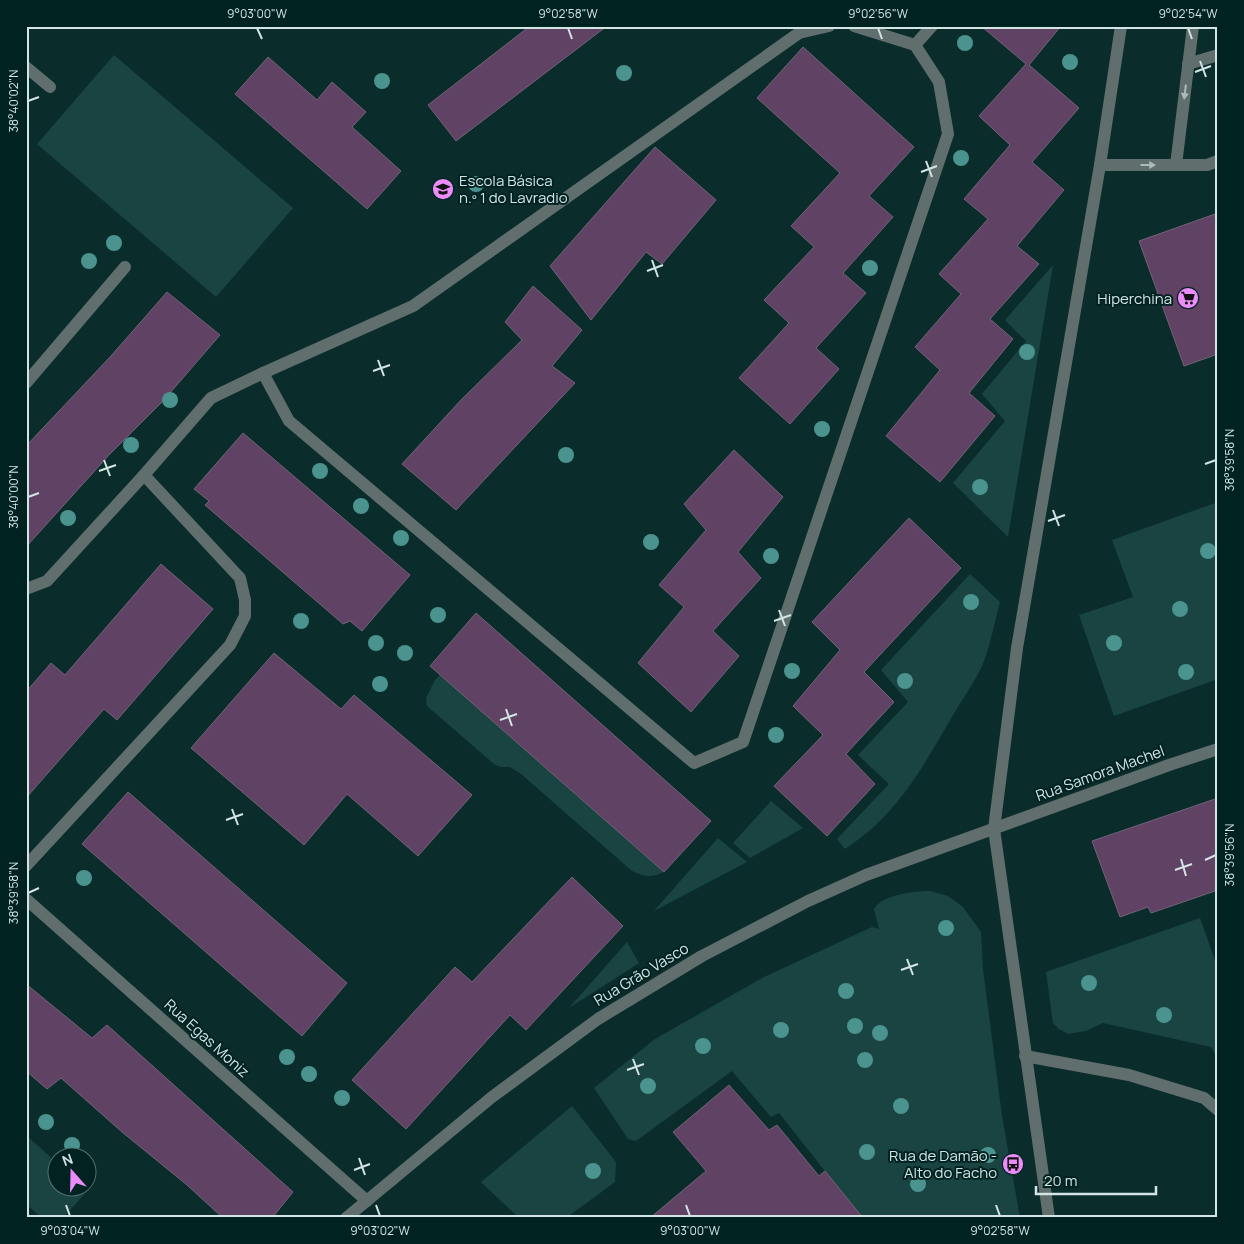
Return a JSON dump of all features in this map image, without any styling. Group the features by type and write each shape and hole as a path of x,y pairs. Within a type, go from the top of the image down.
{"street":[{"path":"26,589 47,581 211,398 413,306 799,33 829,26"},
{"path":"263,373 289,421 694,763 743,742 948,134 940,82 915,45 854,26"},
{"path":"915,45 932,26"},
{"path":"1049,1218 994,829 1017,648 1100,165 1121,26"},
{"path":"1176,165 1192,26"},
{"path":"1188,64 1218,55"},
{"path":"26,67 50,87"},
{"path":"1100,165 1207,165 1218,161"},
{"path":"26,382 125,267"},
{"path":"26,866 230,645 245,616 245,600 240,578 144,475"},
{"name":"Rua Samora Machel","path":"994,829 1218,749"},
{"name":"Rua Grão Vasco","path":"346,1218 492,1097 598,1019 702,956 808,901 866,875 994,829"},
{"name":"Rua Egas Moniz","path":"26,899 367,1201"},
{"path":"1025,1056 1129,1075 1204,1098 1218,1110"}],"shaded area":[{"path":"114,55 293,208 216,297 37,144"},
{"path":"1053,265 1008,537 953,483 1005,421 982,394 1026,341 1005,320"},
{"path":"1218,502 1218,679 1114,716 1079,615 1133,597 1112,540"},
{"path":"970,574 1000,602 989,646 981,668 918,773 894,806 880,821 845,849 837,839 889,784 858,755 908,702 881,670"},
{"path":"440,675 664,872 648,876 632,871 521,774 510,767 501,767 494,764 427,706 426,698 435,680"},
{"path":"771,801 803,828 750,858 733,843"},
{"path":"718,838 747,862 654,911"},
{"path":"930,891 948,896 963,907 981,932 983,969 1002,1116 1020,1218 862,1218 779,1113 771,1117 732,1071 636,1141 628,1139 594,1088 655,1039 764,977 872,927 879,929 874,909 884,900 908,893"},
{"path":"1200,918 1218,969 1218,1059 1211,1047 1103,1023 1086,1031 1068,1034 1053,1023 1046,972"},
{"path":"627,942 639,963 569,1008"},
{"path":"572,1106 616,1162 615,1182 566,1218 519,1218 481,1182"},
{"path":"27,1136 48,1155 48,1196 83,1196 63,1218 42,1218 26,1204"}],"building":[{"path":"530,26 607,26 456,141 428,105"},
{"path":"981,26 1061,26 1029,65 1079,108 1032,162 1064,190 1017,246 1039,264 990,319 1013,339 969,393 995,416 940,482 886,436 940,370 915,347 961,294 939,274 988,219 964,199 1010,145 979,116 1026,64"},
{"path":"803,47 914,147 869,196 893,217 843,273 866,293 816,348 839,369 790,424 739,378 789,323 764,300 814,247 791,226 840,173 757,98"},
{"path":"268,57 317,100 332,82 366,112 352,127 401,171 367,209 235,94"},
{"path":"655,147 716,200 662,264 646,252 591,320 550,266"},
{"name":"Hiperchina","path":"1218,213 1218,354 1184,366 1139,241"},
{"path":"533,286 582,330 552,366 575,383 456,510 402,464 461,400 522,340 505,322"},
{"path":"167,292 220,335 163,401 109,455 26,547 26,446 111,356"},
{"path":"243,433 410,575 362,631 350,621 343,624 205,505 209,501 194,489"},
{"path":"734,450 783,497 738,552 761,578 713,631 739,656 691,712 638,663 684,607 659,585 706,530 684,504"},
{"path":"909,518 961,568 864,672 894,702 846,754 875,784 827,836 774,786 823,735 793,706 840,650 812,622"},
{"path":"161,564 213,609 117,720 104,709 26,798 26,692 51,663 65,675"},
{"path":"476,613 711,821 664,872 430,666"},
{"path":"274,653 341,709 354,695 472,795 418,856 347,794 304,845 191,748"},
{"path":"128,792 347,983 302,1036 82,844"},
{"path":"1218,798 1218,890 1151,913 1148,907 1120,917 1092,841"},
{"path":"572,877 623,926 526,1030 510,1015 406,1129 352,1080 455,967 472,982"},
{"path":"26,984 92,1038 107,1025 293,1192 272,1218 223,1218 61,1078 47,1089 26,1071"},
{"path":"729,1085 769,1130 777,1125 819,1176 825,1171 863,1218 650,1218 706,1171 673,1132"}],"place":[{"name":"Escola Básica n.º 1 do Lavradio","path":"443,189"},
{"name":"Hiperchina","path":"1188,298"},
{"name":"Rua de Damão - Alto do Facho","path":"1013,1164"}]}
